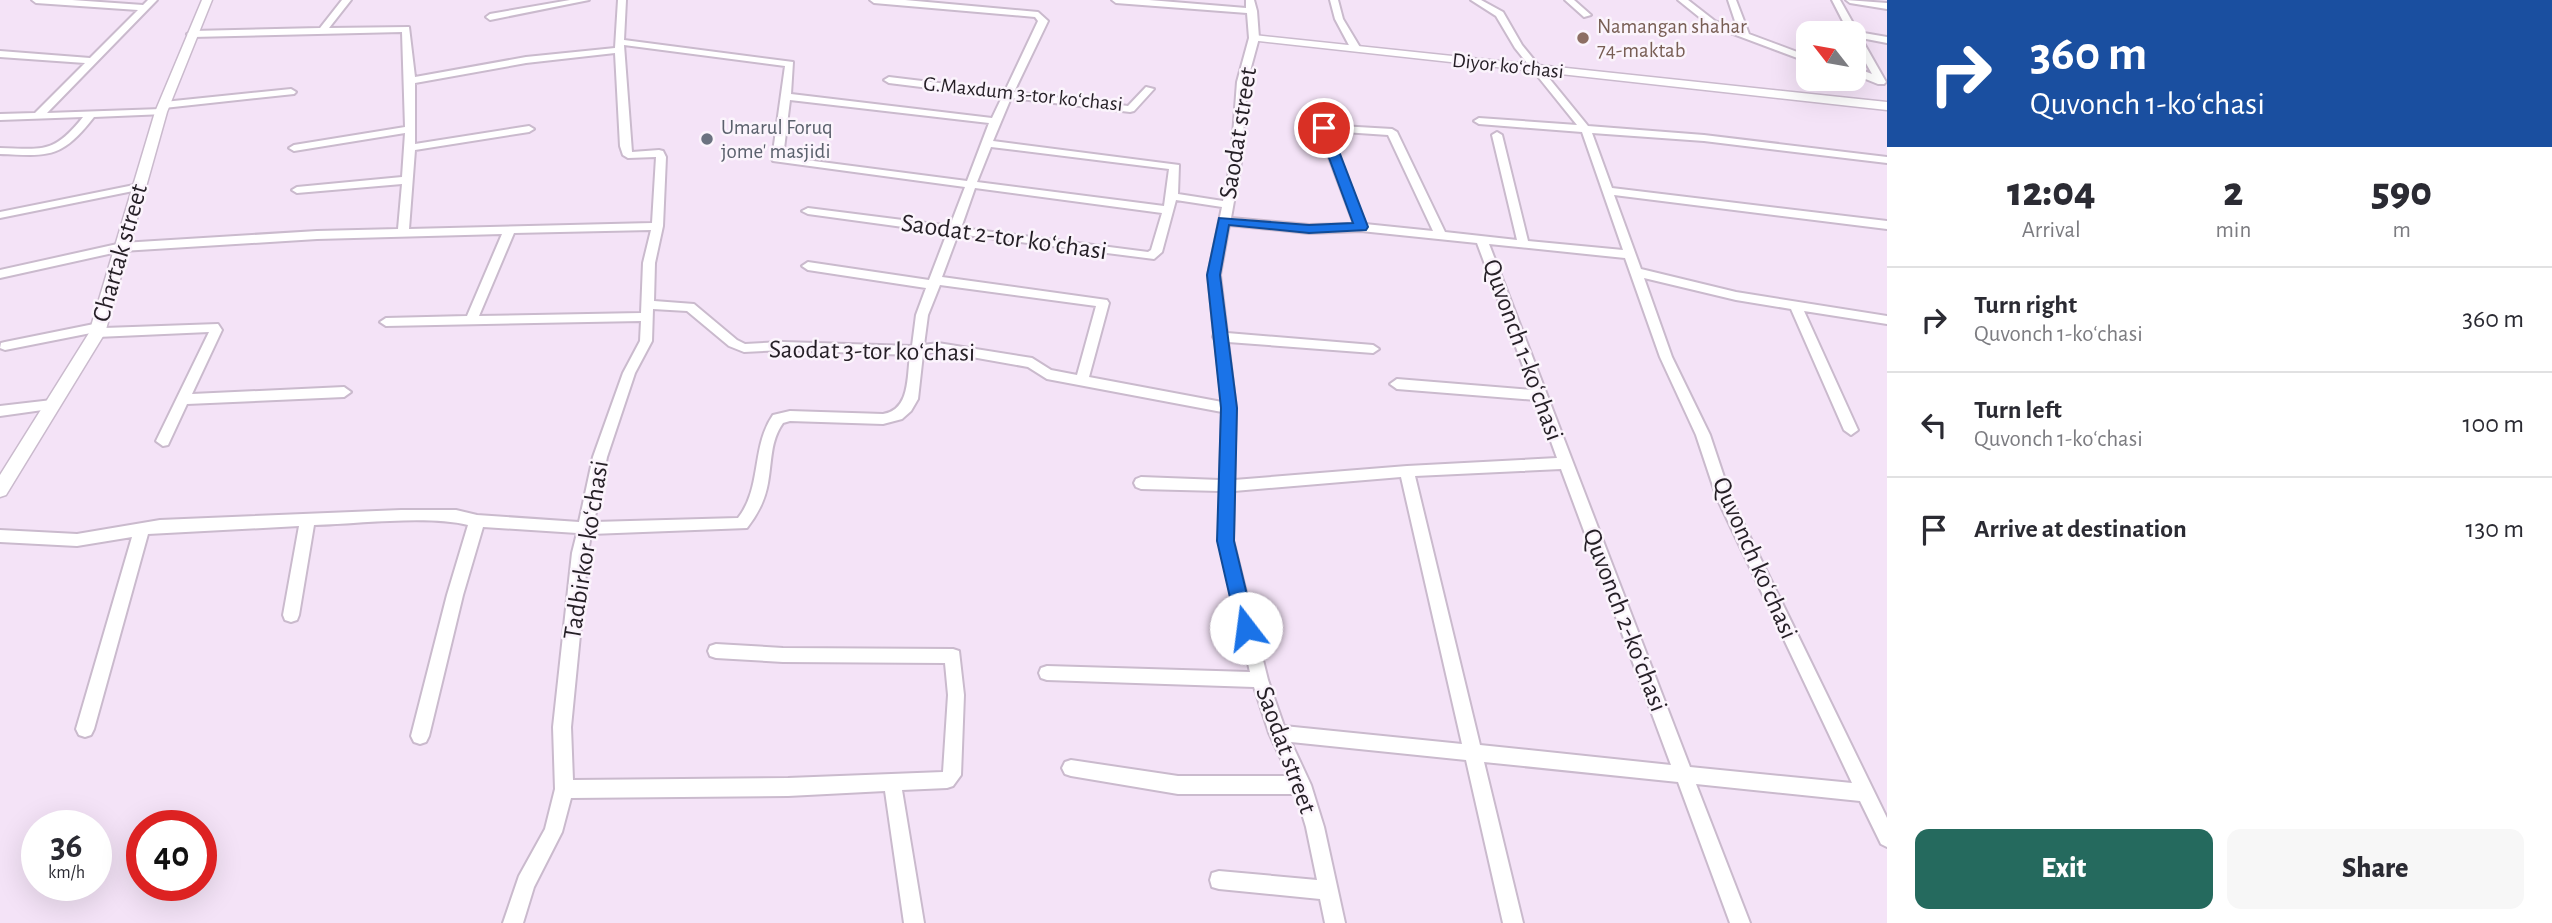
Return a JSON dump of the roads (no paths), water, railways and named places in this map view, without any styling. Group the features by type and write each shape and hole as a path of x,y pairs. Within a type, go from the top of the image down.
{"main road":[{"name":"Chartak street","path":"0,490 98,330 162,108 207,0"},
{"name":"Diyor koʻchasi","path":"1254,32 1281,41 1887,106"}],"street":[{"path":"36,0 149,4"},
{"path":"324,29 348,0"},
{"path":"490,17 585,0"},
{"name":"Tadbirkor koʻchasi","path":"513,923 526,883 553,832 564,789 562,727 580,553 600,457 629,373 646,341 649,263 657,226 661,157 660,153 651,152 628,155 619,46 622,0"},
{"path":"0,536 77,540 142,528 401,516 456,516 477,521 586,528 742,524 757,506 770,430 778,419 790,416 898,417 911,399 922,315 995,121 1043,21 1038,15 874,0"},
{"path":"1116,0 1252,11"},
{"path":"1250,0 1254,32"},
{"path":"1334,0 1339,19 1356,49"},
{"path":"1475,0 1500,14 1518,46 1586,130 1636,272 1796,307 1887,320"},
{"path":"1569,0 1587,15"},
{"path":"1682,0 1704,18 1796,55"},
{"path":"1732,0 1745,36"},
{"path":"1836,0 1847,21"},
{"path":"1850,0 1887,6"},
{"path":"38,116 149,4"},
{"path":"192,34 407,29 411,81 410,148 402,233"},
{"name":"Saodat street","path":"1254,32 1242,82 1236,162 1213,275 1229,408 1226,541 1260,680 1278,733 1302,785 1315,827 1335,923"},
{"path":"1866,36 1887,40"},
{"path":"411,81 619,46 790,64 777,159 1167,210 1172,196 1176,168 1168,164 987,143"},
{"path":"0,54 91,61"},
{"path":"1866,55 1883,84"},
{"path":"1866,76 1883,84"},
{"name":"G.Maxdum 3-tor koʻchasi","path":"889,80 1130,108 1149,89"},
{"path":"0,117 90,116 291,92"},
{"path":"785,96 995,121"},
{"path":"0,151 41,152 60,148 69,143 90,116"},
{"path":"1479,121 1704,138 1887,160"},
{"path":"1361,227 1323,128 1392,132 1440,233"},
{"path":"295,148 410,129"},
{"path":"410,148 529,129"},
{"name":"Quvonch 1-koʻchasi","path":"1497,135 1523,242"},
{"path":"297,190 408,180"},
{"path":"0,215 139,187"},
{"path":"1609,191 1887,225"},
{"path":"1172,196 1227,205"},
{"name":"Saodat 2-tor koʻchasi","path":"808,211 1150,256 1156,252 1167,210"},
{"name":"Quvonch 1-koʻchasi","path":"1223,221 1309,229 1361,227 1440,233 1631,254"},
{"path":"0,274 122,247 402,233 657,226"},
{"path":"471,321 509,231"},
{"name":"Quvonch 1-koʻchasi","path":"1481,238 1565,463"},
{"path":"808,266 1103,303 1082,379"},
{"name":"Quvonch koʻchasi","path":"1636,272 1666,357 1703,435 1724,498 1887,838"},
{"name":"Saodat 3-tor koʻchasi","path":"386,322 471,321 690,307 733,343 744,348 938,348 996,355 1032,363 1047,374 1229,408"},
{"path":"1796,307 1851,430"},
{"path":"5,346 98,330 214,327 216,330 163,441"},
{"path":"1219,337 1373,349"},
{"path":"1397,384 1542,396"},
{"path":"185,399 344,392"},
{"path":"0,411 52,405"},
{"path":"1141,483 1226,486 1407,471 1565,463"},
{"name":"Quvonch 2-koʻchasi","path":"1565,463 1740,923"},
{"path":"1407,471 1470,752 1513,923"},
{"path":"420,736 477,521"},
{"path":"292,615 307,522"},
{"path":"85,729 142,528"},
{"path":"564,789 788,787 947,780 951,775 956,695 953,656 783,655 716,651"},
{"path":"1046,673 1260,680"},
{"path":"1278,733 1864,793"},
{"path":"1071,768 1178,785 1302,785"},
{"path":"892,781 914,923"},
{"path":"1219,880 1327,890"}],"place":[{"name":"Namangan shahar 74-maktab","path":"1583,38"},
{"name":"Umarul Foruq jome' masjidi","path":"707,139"}]}
